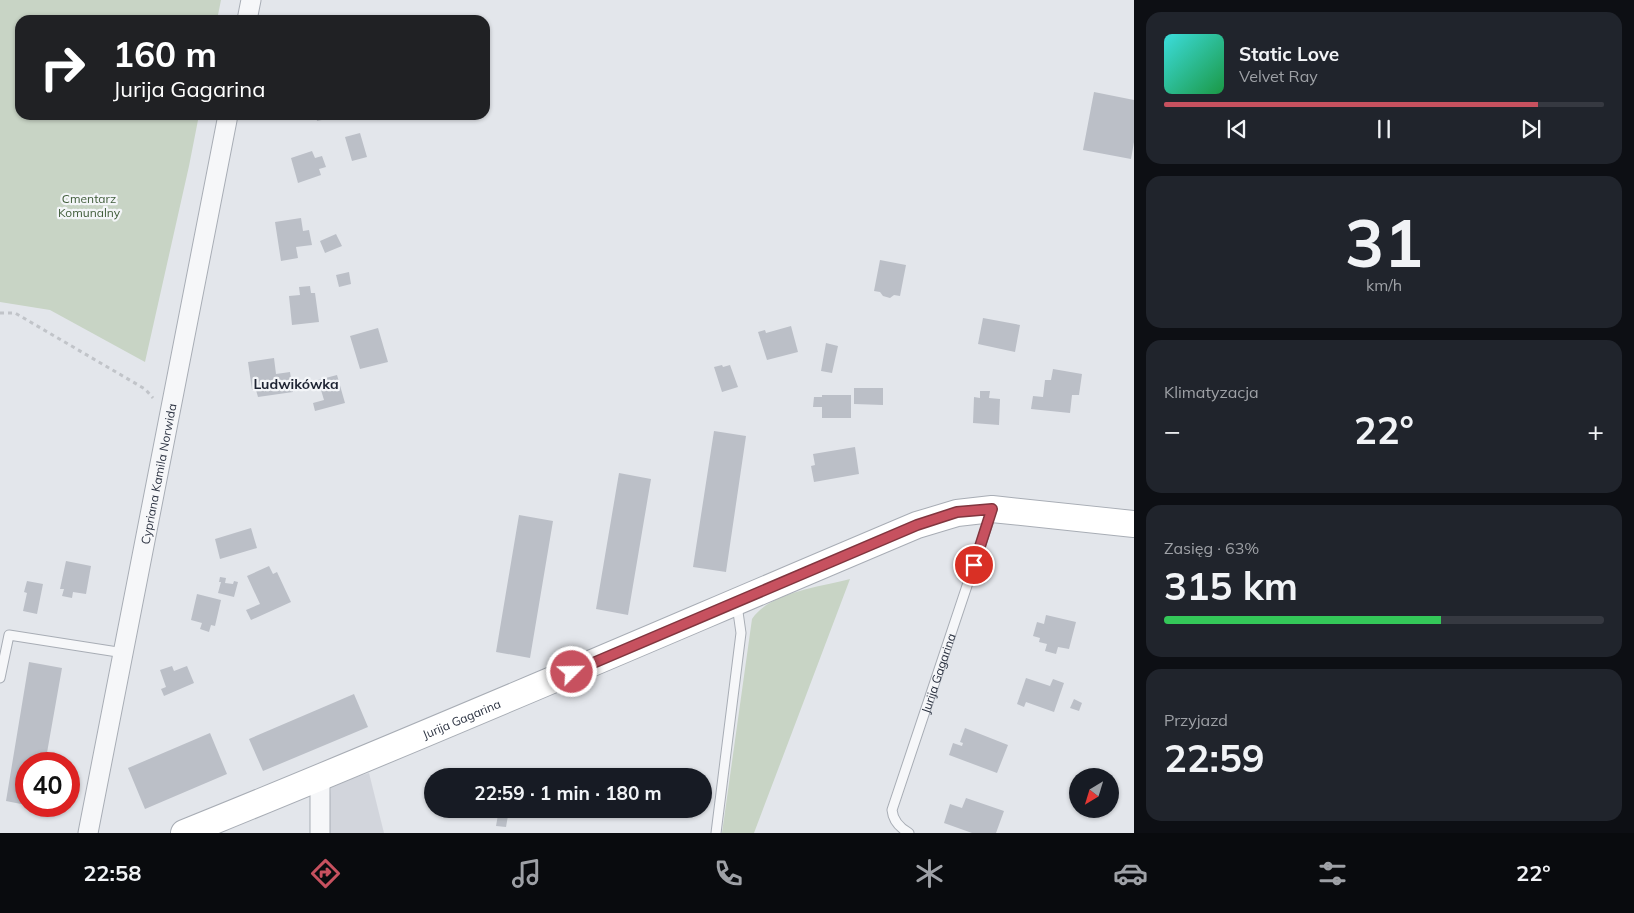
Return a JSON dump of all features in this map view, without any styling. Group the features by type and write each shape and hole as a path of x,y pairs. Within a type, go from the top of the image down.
{"street":[{"path":"248,15 251,0"},
{"name":"Cypriana Kamila Norwida","path":"88,833 125,653 169,414 227,120"},
{"name":"Jurija Gagarina","path":"184,833 320,778 917,525 957,512 992,509 1134,524"},
{"path":"320,778 320,833"}],"lane":[{"name":"Jurija Gagarina","path":"909,833 897,824 892,810 992,509"},
{"path":"716,833 741,633 737,601"},
{"path":"0,678 9,635 125,653"}],"path":[{"path":"0,312 14,313 145,389 169,414"}],"shaded area":[{"path":"369,773 384,833 327,833 331,785"}],"green space":[{"name":"Cmentarz Komunalny","path":"0,0 221,0 218,15 15,15 15,120 198,120 145,362 50,310 0,302"},
{"path":"850,579 754,833 722,833 752,619 771,602 783,597"}],"building":[{"path":"1094,92 1134,100 1134,142 1131,159 1083,150"},
{"path":"360,133 367,157 352,161 345,137"},
{"path":"312,151 315,158 322,156 326,167 319,169 321,175 298,183 291,158"},
{"path":"301,218 303,231 309,230 312,245 296,247 298,258 281,261 275,222"},
{"path":"336,234 342,246 325,253 320,241"},
{"path":"880,260 906,265 900,296 894,295 890,298 874,291"},
{"path":"349,272 351,284 339,287 336,275"},
{"path":"310,286 311,293 315,293 319,322 292,325 289,296 300,295 299,287"},
{"path":"983,318 1020,325 1015,352 978,344"},
{"path":"791,326 798,352 767,360 758,332 765,330 766,333"},
{"path":"378,328 388,362 360,369 350,336"},
{"path":"826,343 838,346 832,373 821,371"},
{"path":"274,358 276,374 290,372 293,392 258,397 256,390 252,390 248,362"},
{"path":"722,365 723,367 730,365 738,387 722,392 714,367"},
{"path":"1053,369 1082,374 1079,395 1072,395 1070,413 1031,409 1033,396 1043,397 1045,380 1051,380"},
{"path":"337,375 345,403 315,411 313,403 324,400 318,380"},
{"path":"854,388 883,388 883,405 854,404"},
{"path":"980,391 990,391 989,398 1000,399 999,425 973,423 974,397 980,398"},
{"path":"822,395 851,395 851,418 822,418 822,407 813,407 814,397 822,397"},
{"path":"714,431 746,436 726,572 693,567"},
{"path":"855,447 859,474 814,482 811,466 815,465 813,454"},
{"path":"619,473 651,479 628,615 596,609"},
{"path":"519,515 553,521 530,658 496,652"},
{"path":"251,528 257,548 220,559 215,539"},
{"path":"66,561 91,566 86,594 73,592 72,598 62,596 64,589 60,589"},
{"path":"269,566 273,574 277,572 291,602 251,620 246,610 260,604 247,576"},
{"path":"220,577 226,578 225,583 233,584 234,581 238,582 234,597 218,593 221,582 219,582"},
{"path":"27,581 43,584 37,614 23,611 27,593 24,592"},
{"path":"197,594 221,600 215,626 211,625 209,632 200,629 202,623 191,620"},
{"path":"1046,615 1076,622 1069,649 1058,647 1056,654 1045,651 1047,644 1039,642 1040,638 1033,636 1037,622 1044,624"},
{"path":"29,662 62,668 47,752 15,752 15,803 6,801"},
{"path":"172,666 174,671 187,666 194,683 164,696 161,689 166,687 160,670"},
{"path":"1026,678 1050,686 1053,679 1064,683 1054,712 1026,702 1024,707 1017,704"},
{"path":"354,694 368,727 263,771 249,739"},
{"path":"1074,699 1082,703 1079,711 1070,708"},
{"path":"965,728 1008,745 997,773 949,755 953,743 962,746 963,743 960,742"},
{"path":"210,733 227,774 145,809 128,768"},
{"path":"966,798 1004,811 996,833 972,833 944,823 950,804 962,808"},
{"path":"497,818 508,818 506,827 496,826"}],"district":[{"name":"Ludwikówka","path":"296,384"}],"route":[{"path":"572,672 917,525 957,512 992,509 974,565"}]}
